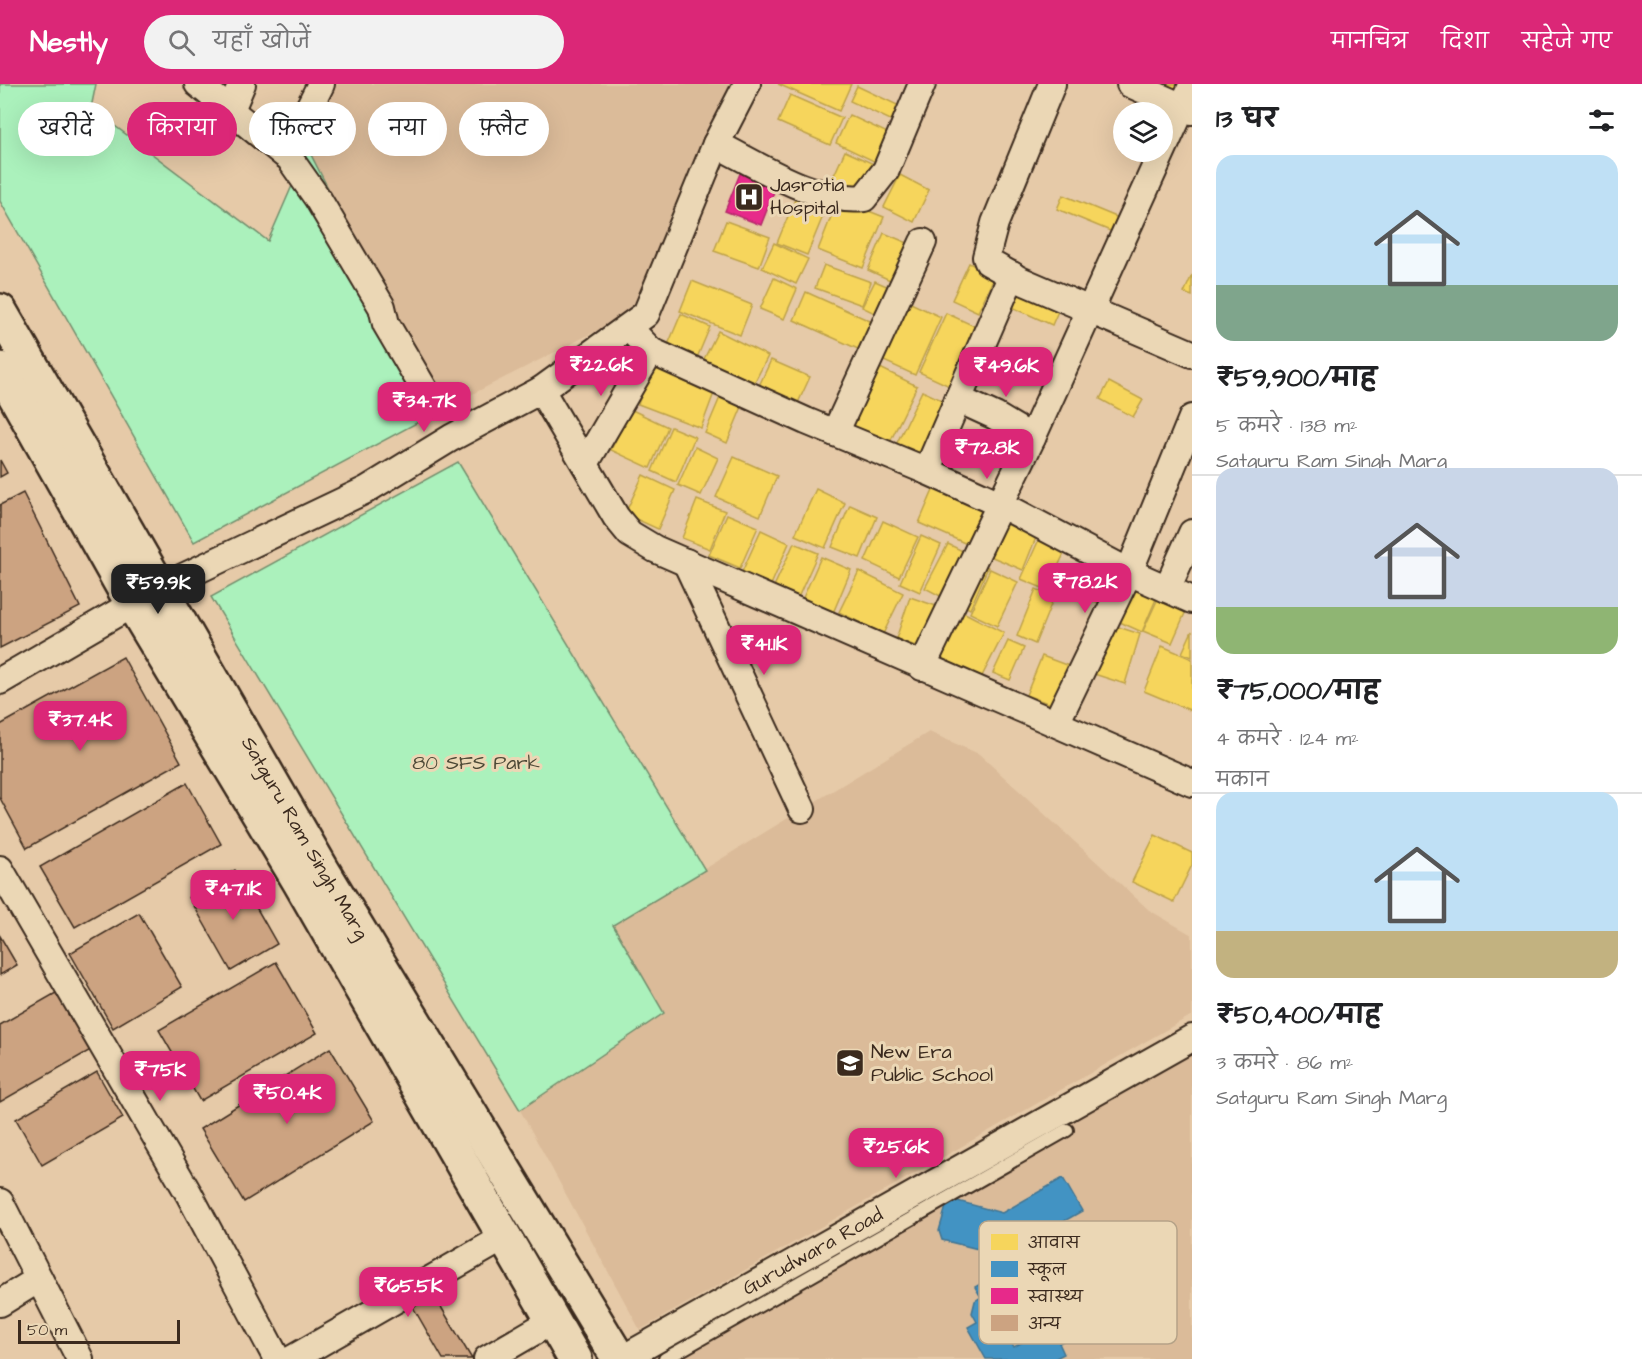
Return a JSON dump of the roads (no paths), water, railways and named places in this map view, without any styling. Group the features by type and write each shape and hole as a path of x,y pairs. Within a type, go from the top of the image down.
{"main road":[{"name":"Satguru Ram Singh Marg","path":"0,311 323,871 621,1359"},
{"name":"Satguru Ram Singh Marg","path":"0,369 132,605 298,881 575,1359"}],"street":[{"path":"198,84 221,102"},
{"path":"234,102 242,84"},
{"path":"237,115 285,154 321,84"},
{"path":"0,681 160,588 366,490 451,438 541,390 629,328 646,314 716,144 747,84"},
{"path":"716,144 820,194 847,200 864,198 886,170 922,84"},
{"path":"1052,84 995,223 987,252 988,262 1012,275 1192,354"},
{"path":"922,667 1189,102 1130,84"},
{"path":"292,162 318,199 382,307 386,324 451,438"},
{"path":"835,433 923,242"},
{"path":"927,471 1012,275"},
{"path":"629,328 651,351 1000,504 1129,573 1192,600"},
{"path":"585,464 651,351"},
{"path":"541,390 627,532 655,549 1192,783"},
{"path":"958,399 1032,438"},
{"path":"1056,723 1129,573 1192,418"},
{"path":"1167,589 1192,533"},
{"path":"686,562 802,809"},
{"path":"0,869 189,1194 277,1359"},
{"name":"Gurudwara Road","path":"621,1359 1192,1038"},
{"path":"0,1202 80,1359"},
{"path":"292,1359 503,1238"},
{"path":"0,1303 39,1279"},
{"path":"487,1359 552,1320"}],"lane":[{"path":"666,1359 1067,1130"}],"place":[{"name":"Jasrotia Hospital","path":"749,197"},
{"name":"New Era Public School","path":"850,1063"}],"park label":[{"name":"80 SFS Park","path":"476,763"}]}
